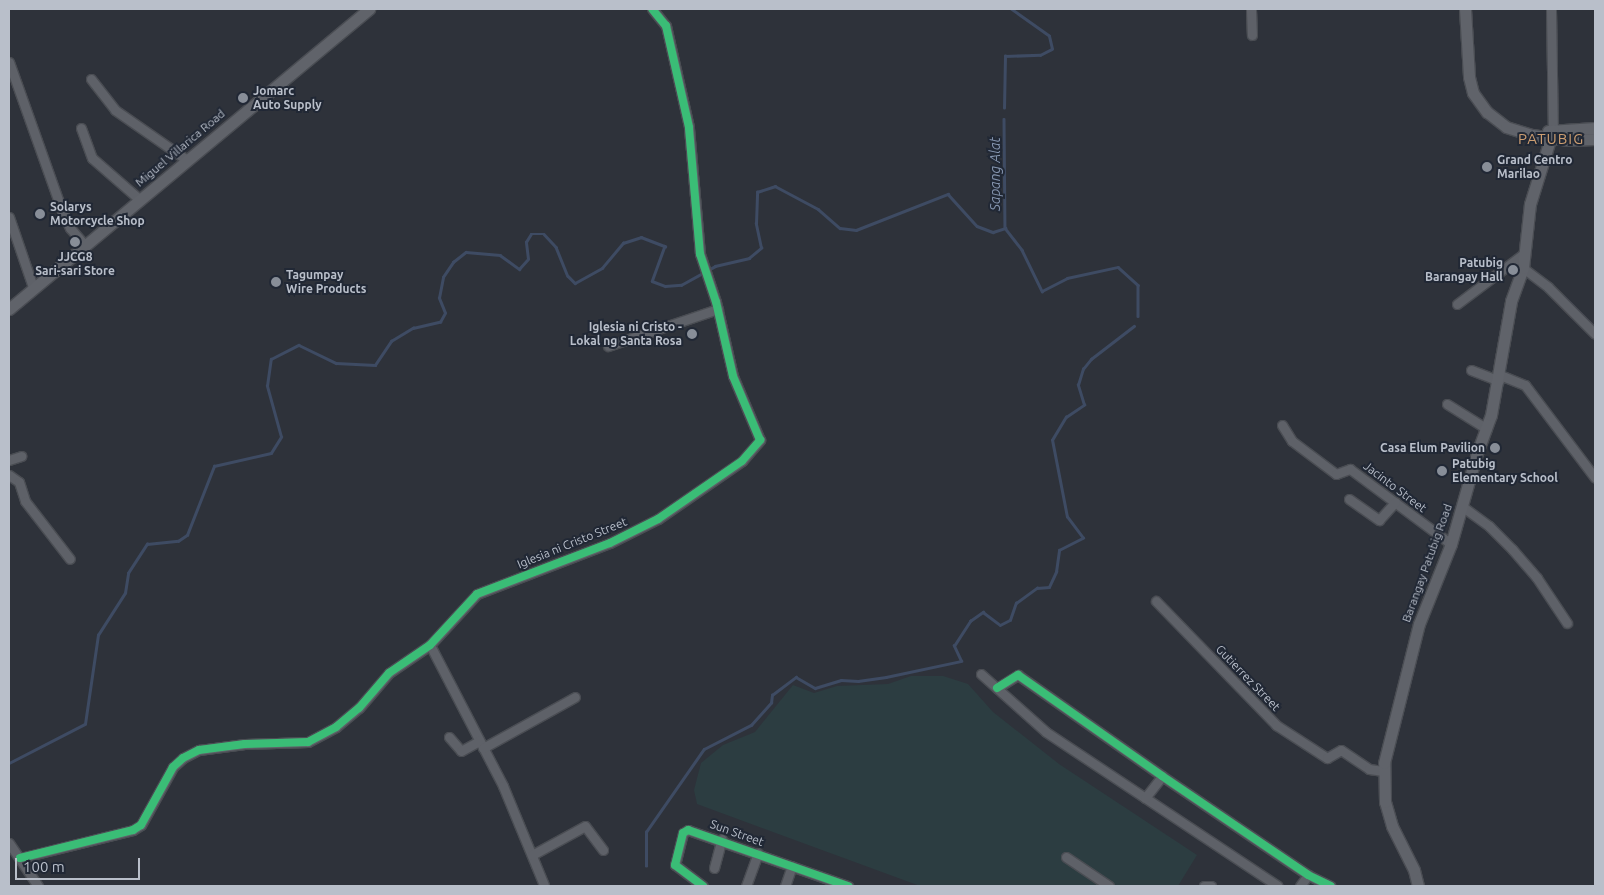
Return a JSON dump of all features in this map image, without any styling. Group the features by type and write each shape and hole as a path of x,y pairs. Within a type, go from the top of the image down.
{"main road":[{"name":"Miguel Villarica Road","path":"9,309 84,244 369,9"},
{"path":"1465,9 1466,58 1473,93 1487,112 1506,127 1532,135 1595,128"},
{"path":"1552,134 1595,139"},
{"name":"Barangay Patubig Road","path":"1418,886 1414,870 1392,826 1385,802 1383,772 1416,634 1451,544 1463,508 1476,453 1487,429 1499,378 1512,301 1523,268 1530,204 1552,134"}],"street":[{"name":"Iglesia ni Cristo Street","path":"20,858 133,830 141,825 173,767 183,758 199,750 245,744 308,742 336,727 359,708 389,673 430,645 477,594 610,543 658,519 742,461 760,440 733,376 718,309 700,254 689,127 666,26 652,9"},
{"path":"1251,9 1252,35"},
{"path":"1551,9 1552,134"},
{"path":"9,62 62,211 70,228 84,244"},
{"path":"91,79 115,110 187,160"},
{"path":"81,128 92,158 139,199"},
{"path":"9,216 33,287"},
{"path":"1457,304 1525,253"},
{"path":"1523,268 1548,287 1595,334"},
{"path":"608,346 718,309"},
{"path":"1471,370 1525,385 1595,478"},
{"path":"1447,404 1487,429"},
{"name":"Jacinto Street","path":"1282,425 1292,442 1336,474 1350,469 1451,544"},
{"path":"9,460 20,456"},
{"path":"9,475 19,482 25,500 70,558"},
{"path":"1349,499 1379,520 1395,502"},
{"path":"1463,508 1488,526 1512,549 1537,578 1567,622"},
{"name":"Gutierrez Street","path":"1156,601 1276,725 1327,758 1341,750 1369,770 1383,772"},
{"path":"430,645 481,744 532,855 544,886"},
{"path":"981,674 1046,732 1278,886"},
{"path":"997,688 1018,676 1308,874 1331,886"},
{"path":"449,737 461,751 481,744 575,697"},
{"path":"1145,798 1162,776"},
{"path":"532,855 585,826 603,850"},
{"name":"Sun Street","path":"703,886 675,865 684,833 695,830 792,866 825,882 848,886"},
{"path":"714,868 722,839"},
{"path":"9,843 38,886"},
{"path":"746,886 758,853"},
{"path":"1066,857 1109,886"},
{"path":"785,886 792,866"},
{"path":"1300,886 1308,874"},
{"path":"1204,886 1211,886"}],"shaded area":[{"path":"911,676 943,676 968,684 993,712 1059,764 1197,855 1178,886 920,886 697,804 694,790 701,763 723,745 755,732 793,685 814,693 837,686 888,684"}],"waterway":[{"name":"Sapang Alat","path":"1004,108 1005,56 1040,55 1052,49 1049,36 1011,9"},
{"name":"Sapang Alat","path":"1004,119 1005,228"},
{"path":"9,763 85,724 98,635 125,593 128,573 147,544 178,541 187,535 214,466 271,453 281,437 267,386 271,359 299,345 336,363 375,365 391,341 413,328 440,322 445,313 439,298 443,277 453,262 466,252 500,255 519,269 528,259 526,242 531,234 544,234 556,247 568,276 575,283 602,268 623,243 641,237 665,246 652,281 665,286 681,285 715,266 749,258 761,248 756,224 757,192 775,186 818,209 840,228 856,230 948,194 977,226 993,232 1005,228"},
{"path":"1005,228 1022,250 1042,291 1067,278 1118,267 1138,285 1138,316"},
{"path":"646,866 646,832 704,749 751,725 771,703 772,695 796,677 815,688 841,680 858,681 886,677 961,661 954,646 970,621 983,612 1000,625 1010,620 1016,603 1037,588 1049,587 1056,572 1059,550 1083,538 1067,517 1052,440 1066,417 1084,405 1078,385 1083,369 1091,359 1134,326"}],"cycle path":[{"path":"20,858 133,830 141,825 173,767 183,758 199,750 245,744 308,742 336,727 359,708 389,673 430,645 477,594 610,543 658,519 742,461 760,440 733,376 716,302 700,254 689,127 666,26 652,9"},
{"path":"997,688 1018,675 1308,875 1331,886"},
{"path":"703,886 675,865 683,833 688,830 848,886"}],"place":[{"name":"Jomarc Auto Supply","path":"243,98"},
{"name":"Grand Centro Marilao","path":"1487,167"},
{"name":"Solarys Motorcycle Shop","path":"40,214"},
{"name":"JJCG8 Sari-sari Store","path":"75,242"},
{"name":"Patubig Barangay Hall","path":"1513,270"},
{"name":"Tagumpay Wire Products","path":"276,282"},
{"name":"Iglesia ni Cristo - Lokal ng Santa Rosa","path":"692,334"},
{"name":"Casa Elum Pavilion","path":"1495,448"},
{"name":"Patubig Elementary School","path":"1442,471"}],"district":[{"name":"PATUBIG","path":"1551,139"}]}
